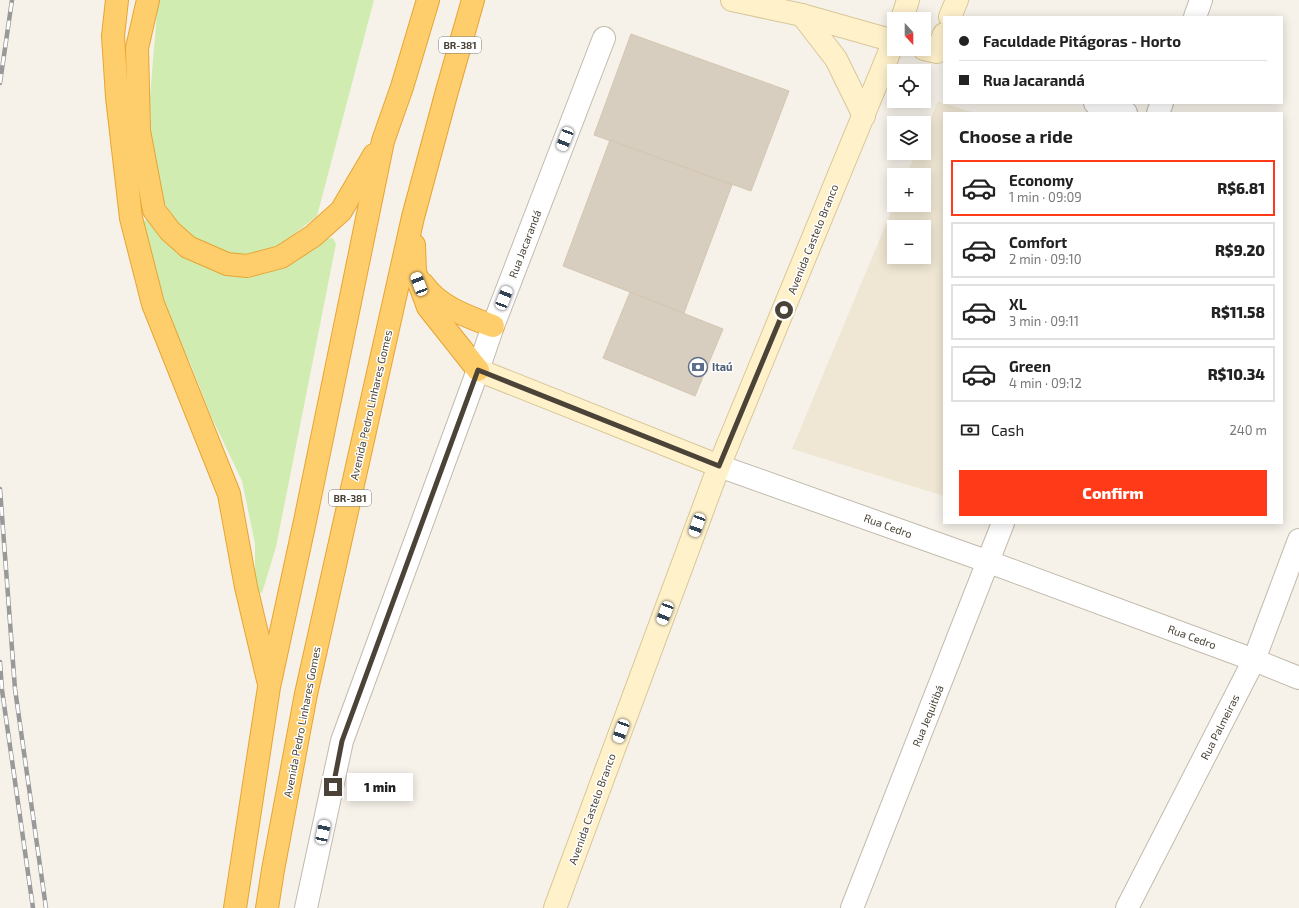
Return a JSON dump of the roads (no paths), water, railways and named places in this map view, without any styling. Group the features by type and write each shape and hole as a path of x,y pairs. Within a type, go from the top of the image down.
{"highway":[{"path":"117,0 113,36 117,96 131,218 153,304 229,494 246,587 269,687"},
{"path":"148,0 137,48 139,131 154,210 170,231 188,248 227,264 247,266 281,257 313,236 341,211 383,141"},
{"path":"235,908 269,687 383,141 402,87 428,0"},
{"name":"Avenida Pedro Linhares Gomes","path":"267,908 306,694 413,217 473,0"},
{"path":"413,217 415,272 428,307 478,370"},
{"path":"415,272 429,292 435,297 460,314 493,326"}],"main road":[{"path":"732,0 802,15 887,39"},
{"path":"904,12 908,0"},
{"path":"950,16 957,0"},
{"path":"802,15 836,59 864,116"},
{"name":"Avenida Castelo Branco","path":"555,908 719,466 888,56"},
{"name":"Rua Cedro","path":"478,370 719,466"}],"street":[{"path":"1195,16 1201,0"},
{"name":"Rua Jacarandá","path":"306,908 342,741 493,326 604,38"},
{"path":"1098,104 1123,112"},
{"name":"Rua Cedro","path":"719,466 989,562 1299,678"},
{"name":"Rua Jequitibá","path":"852,908 1003,524"},
{"name":"Rua Palmeiras","path":"1126,908 1254,660 1299,540"}],"railway":[{"path":"0,83 12,0"},
{"path":"0,489 15,689 46,908"},
{"path":"0,662 2,690 33,908"}],"place":[{"name":"Itaú","path":"698,367"}]}
